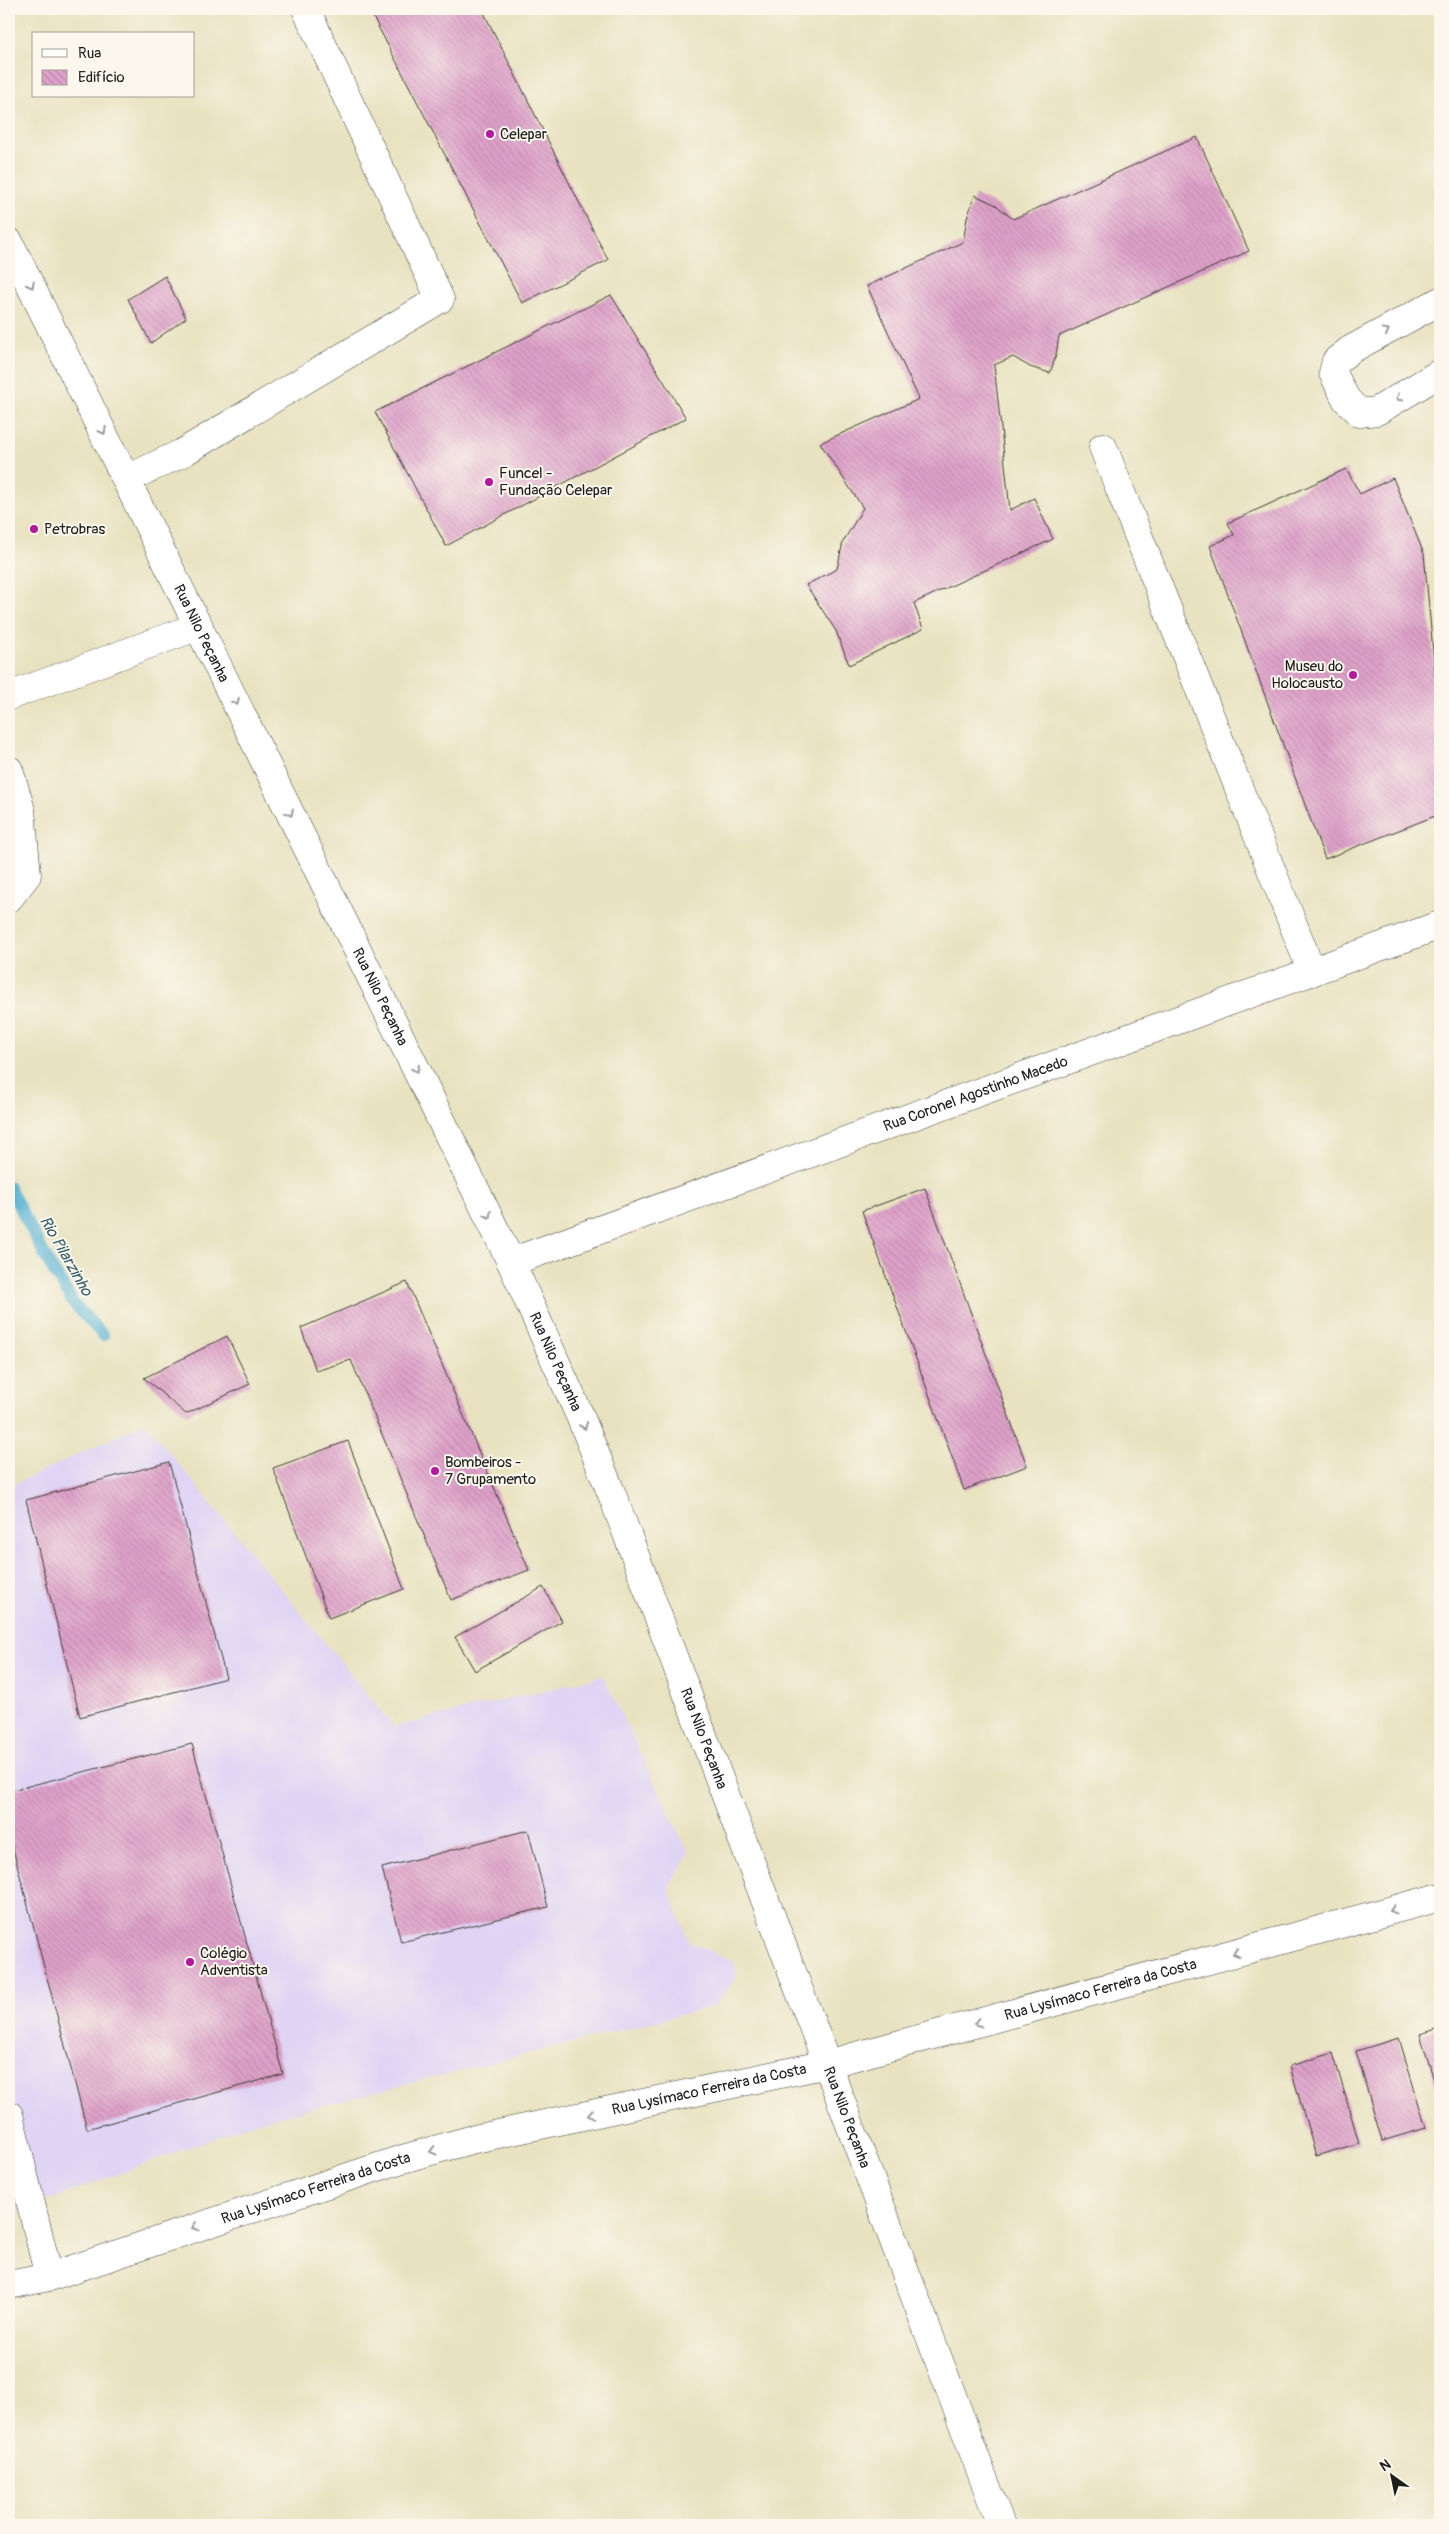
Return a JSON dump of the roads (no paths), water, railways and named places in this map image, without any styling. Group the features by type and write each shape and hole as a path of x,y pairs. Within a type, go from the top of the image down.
{"main road":[{"path":"127,479 182,453 440,299 306,9"},
{"name":"Rua Nilo Peçanha","path":"9,242 511,1262 580,1416 613,1496 1001,2525"},
{"path":"1440,300 1350,350 1336,361 1332,373 1346,399 1360,413 1377,411 1440,373"},
{"path":"1103,447 1312,972"},
{"path":"9,696 199,626"},
{"path":"9,770 21,810 28,875 9,898"},
{"name":"Rua Coronel Agostinho Macedo","path":"511,1262 1440,925"},
{"name":"Rua Lysímaco Ferreira da Costa","path":"9,2285 49,2277 399,2160 470,2140 827,2064 1440,1897"},
{"path":"9,2115 13,2146 49,2277 9,2293"}],"waterway":[{"name":"Rio Pilarzinho","path":"9,1187 51,1267 74,1304 103,1335"}],"place":[{"name":"Celepar","path":"490,134"},
{"name":"Funcel - Fundação Celepar","path":"489,482"},
{"name":"Petrobras","path":"34,529"},
{"name":"Museu do Holocausto","path":"1353,675"},
{"name":"Bombeiros - 7 Grupamento","path":"435,1471"},
{"name":"Colégio Adventista","path":"190,1962"}]}
